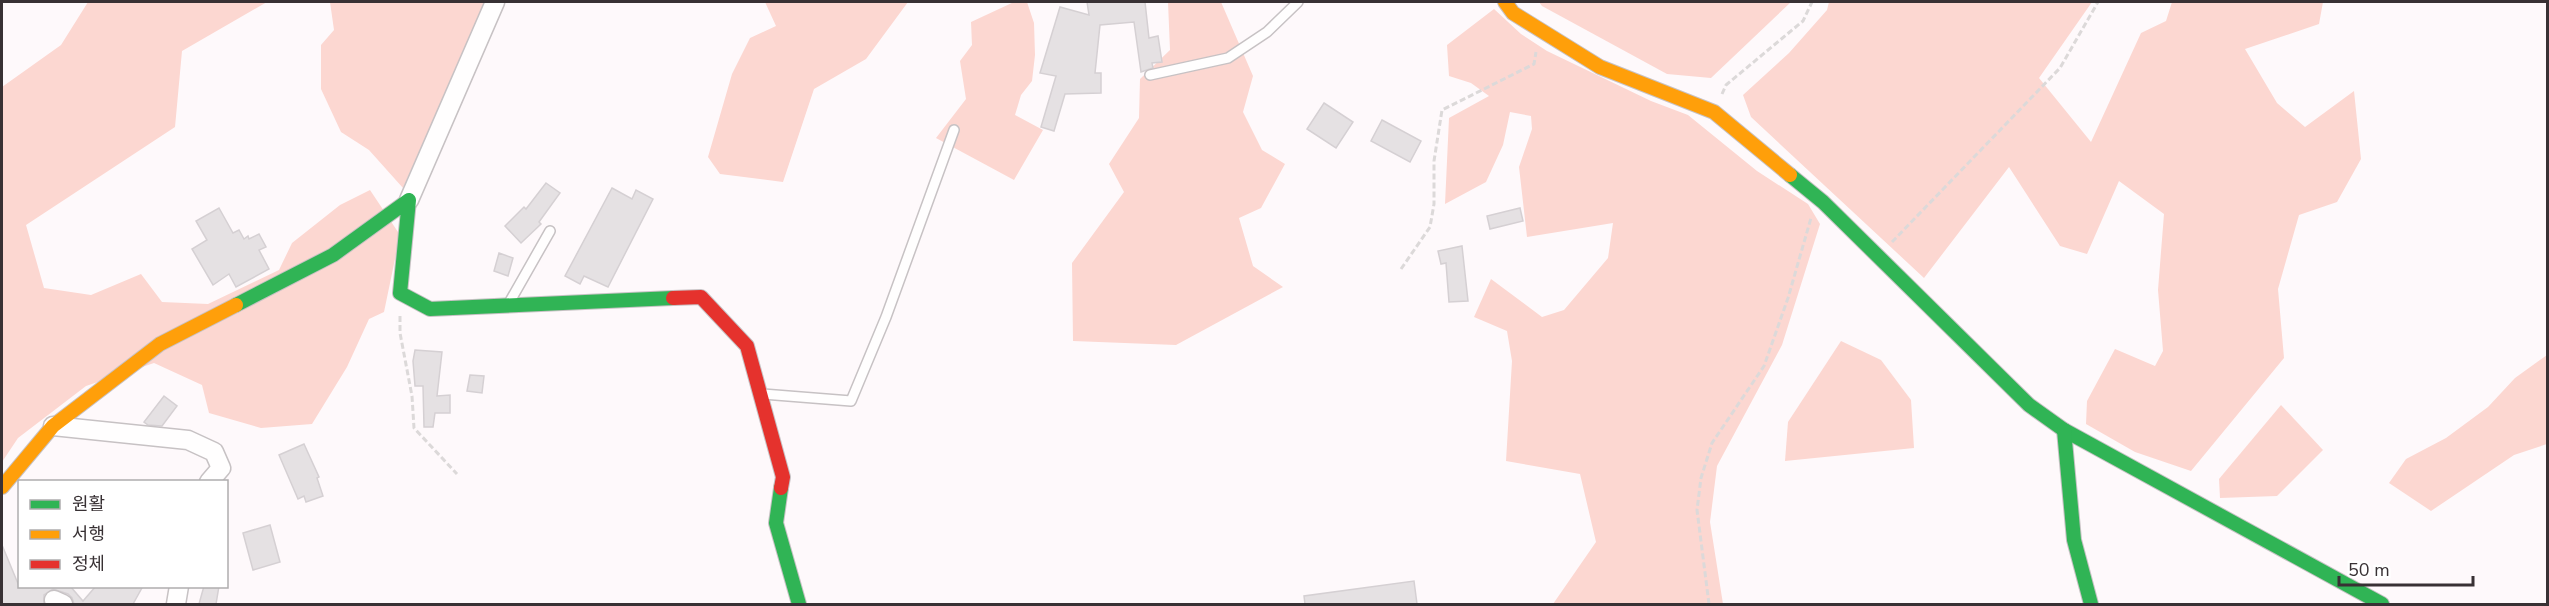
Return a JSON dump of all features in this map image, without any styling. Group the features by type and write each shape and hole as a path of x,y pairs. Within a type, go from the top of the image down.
{"street":[{"path":"495,2 409,200 400,293 430,309 701,297 747,346 783,477 776,523 799,604"},
{"path":"1505,2 1513,13 1600,67 1714,112 1822,202 2028,405 2064,430 2382,604"},
{"path":"2,487 53,426 160,344 333,255 409,200"},
{"path":"53,426 188,440 214,452 221,468 211,480"},
{"path":"2064,430 2074,540 2091,604"}],"lane":[{"path":"1150,75 1228,58 1267,32 1298,2"},
{"path":"760,393 852,401 886,317 954,130"},
{"path":"508,305 550,231"}],"path":[{"path":"1714,112 1726,85 1803,21 1812,2"},
{"path":"1878,256 2060,68 2098,2"},
{"path":"1401,269 1430,227 1434,204 1434,161 1442,110 1534,64 1540,29"},
{"path":"1709,604 1696,510 1701,478 1712,443 1764,366 1788,298 1810,219 1822,202"},
{"path":"400,293 400,333 412,396 414,428 457,474"}],"shaded area":[{"path":"88,2 267,2 182,51 175,127 26,225 44,288 91,295 141,274 162,302 208,304 279,270 292,243 340,205 370,190 400,235 384,312 369,319 347,367 312,424 261,428 209,413 202,385 154,363 86,386 18,438 2,462 2,87 61,45"},
{"path":"330,2 486,2 403,188 369,150 341,132 321,89 321,45 334,30"},
{"path":"765,2 908,2 866,59 814,89 783,182 720,174 708,157 732,74 750,38 776,26"},
{"path":"1014,2 1027,2 1034,23 1035,55 1032,81 1021,95 1015,115 1043,130 1014,180 936,138 966,99 960,61 972,45 971,22"},
{"path":"1168,2 1221,2 1253,76 1243,112 1262,150 1285,164 1261,208 1239,218 1253,266 1283,287 1176,345 1073,341 1072,263 1124,192 1109,164 1139,118 1140,79 1170,50"},
{"path":"1539,2 1791,2 1711,78 1667,74 1542,6"},
{"path":"1829,2 2092,2 2039,78 2091,142 2141,33 2166,21 2172,2 2323,2 2319,24 2245,49 2277,103 2305,127 2354,91 2361,159 2337,202 2299,215 2278,289 2284,358 2191,471 2135,452 2086,424 2087,401 2115,349 2155,366 2163,351 2158,290 2164,214 2119,181 2087,254 2060,246 2009,167 1924,278 1751,117 1743,95 1789,53 1827,10"},
{"path":"1494,9 1521,34 1547,51 1651,101 1688,115 1757,171 1808,204 1820,224 1782,345 1717,466 1710,522 1723,604 1553,604 1596,542 1580,474 1506,461 1512,361 1507,331 1474,317 1491,279 1542,317 1564,310 1608,258 1613,223 1527,237 1519,167 1532,129 1531,116 1510,112 1503,145 1486,182 1445,204 1449,118 1489,96 1471,83 1449,76 1447,45"},
{"path":"1841,341 1881,360 1911,400 1914,448 1785,461 1788,422"},
{"path":"2547,355 2547,444 2514,455 2431,511 2389,483 2406,459 2446,438 2488,407 2515,378"},
{"path":"2281,405 2323,450 2277,496 2220,498 2219,479"}],"building":[{"path":"1087,2 1145,2 1149,38 1158,36 1162,62 1152,63 1153,68 1141,72 1134,22 1100,25 1095,73 1101,73 1101,93 1065,94 1054,131 1041,127 1056,76 1040,73 1060,7 1089,15"},
{"path":"1324,103 1353,122 1336,148 1307,129"},
{"path":"1382,120 1421,141 1410,162 1371,141"},
{"path":"546,183 560,193 539,222 541,224 521,243 505,226 524,207 526,209"},
{"path":"612,188 632,199 636,190 653,199 608,287 584,276 580,284 565,276"},
{"path":"219,208 233,233 239,230 244,239 259,234 266,247 259,250 269,269 236,287 229,274 213,285 192,249 207,240 196,221"},
{"path":"1520,208 1523,221 1490,229 1487,216"},
{"path":"1462,246 1468,301 1449,302 1446,263 1441,264 1438,251"},
{"path":"499,253 513,258 508,276 494,271"},
{"path":"415,350 442,352 437,396 450,395 450,413 435,413 433,427 424,427 423,386 415,386 413,361"},
{"path":"470,375 484,376 482,393 467,391"},
{"path":"164,396 177,406 162,426 148,425 144,422"},
{"path":"304,444 319,477 317,478 323,496 306,502 304,496 298,499 279,455"},
{"path":"270,525 280,562 253,570 243,533"},
{"path":"2,545 18,588 72,588 83,601 94,588 142,588 133,604 74,604 68,594 53,589 44,595 44,604 2,604"},
{"path":"1414,581 1417,604 1305,604 1304,596"},
{"path":"203,588 219,588 216,604 199,604"}],"traffic: fast":[{"path":"1790,175 1823,202 2029,405 2064,430 2382,604"},
{"path":"236,305 333,255 409,200 400,293 430,309 673,298"},
{"path":"2064,430 2074,540 2091,604"},
{"path":"781,488 776,523 799,604"}],"traffic: slow":[{"path":"1505,2 1513,13 1600,67 1714,112 1790,175"},
{"path":"2,487 53,426 160,344 236,305"}],"traffic: jam":[{"path":"673,298 701,297 747,346 783,477 781,488"}]}
